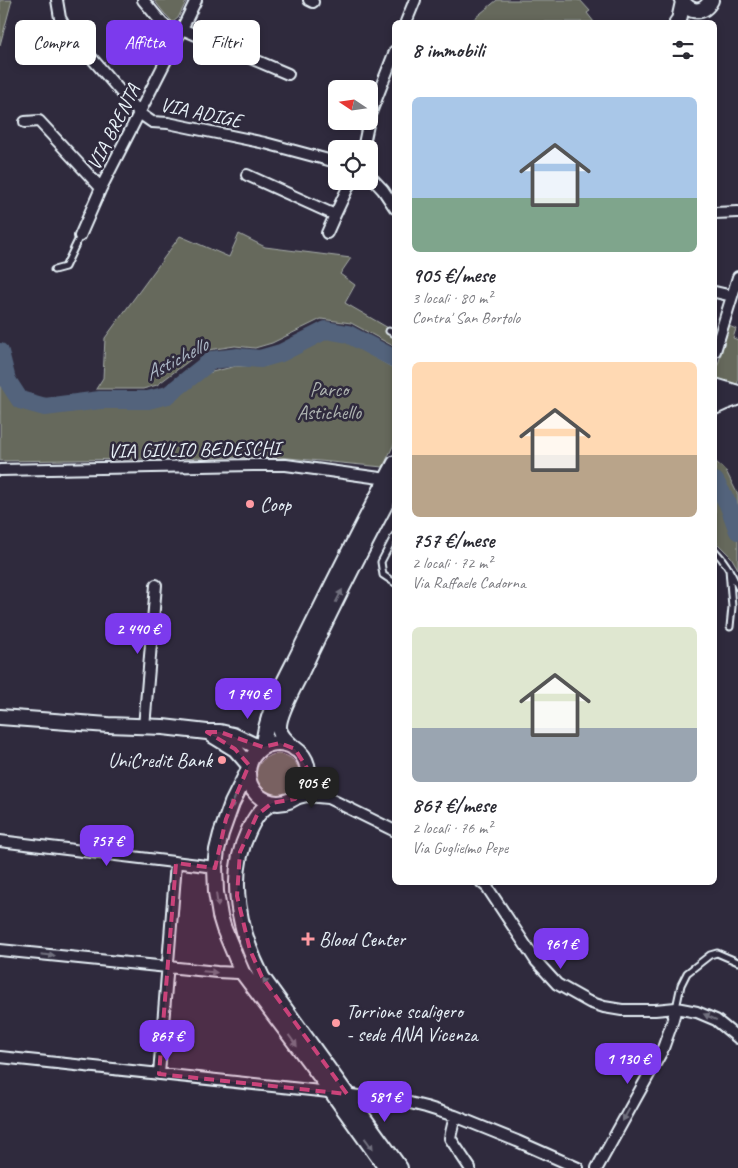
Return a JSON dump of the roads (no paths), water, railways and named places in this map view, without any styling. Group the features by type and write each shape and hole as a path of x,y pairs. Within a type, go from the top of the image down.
{"main road":[{"path":"688,20 708,5 711,0"},
{"path":"683,1 690,9 699,10"},
{"path":"679,20 683,1"},
{"path":"717,394 738,394"},
{"path":"717,394 738,400"},
{"path":"233,735 252,734 259,730 269,716 329,592 391,483"},
{"path":"207,732 235,749 249,768 248,778 254,792 259,797 272,803 281,803 294,799 302,791 308,776 307,768 301,754 279,731 279,725 283,712 391,483"},
{"path":"263,747 269,716"},
{"path":"0,717 220,732 263,747"},
{"path":"295,748 280,744 263,747 253,757 232,803 217,850 215,867 216,892 220,916 242,972 386,1168"},
{"path":"272,803 264,807 257,814 242,847 238,861 237,896 241,919 255,962 262,977 400,1168"}],"street":[{"name":"VIA ADIGE","path":"57,0 60,18 65,27 139,113 152,122 168,123 265,143 328,160"},
{"path":"142,0 159,20"},
{"name":"VIA BRENTA","path":"183,28 196,0"},
{"path":"407,20 415,0"},
{"path":"183,33 288,74"},
{"path":"365,140 370,115 392,59"},
{"name":"VIA BRENTA","path":"80,236 101,188 164,65"},
{"name":"VIA BRENTA","path":"25,122 39,121 101,188"},
{"path":"247,175 335,214"},
{"path":"378,185 392,204"},
{"path":"327,233 347,190"},
{"path":"717,214 738,212"},
{"path":"717,344 738,277"},
{"path":"717,292 732,296"},
{"path":"717,408 738,400"},
{"name":"VIA GIULIO BEDESCHI","path":"0,470 286,465 391,483"},
{"path":"144,727 156,585"},
{"path":"307,768 312,780 328,798 392,829"},
{"path":"294,799 307,796 328,798"},
{"path":"0,841 215,867"},
{"path":"159,1074 176,863"},
{"path":"485,885 536,961 557,984 589,1002 604,1007 622,1010 676,1008 698,1012 716,1020 738,1038"},
{"path":"0,950 217,972 242,972"},
{"path":"597,1168 662,1050 676,1008"},
{"path":"0,1057 332,1092 406,1102 456,1116 578,1168"},
{"path":"456,1116 450,1138 470,1168"}],"lane":[{"path":"54,270 65,267 80,236"},
{"path":"392,541 381,562 383,575 392,582"},
{"path":"717,553 729,569 738,587"},
{"path":"729,569 732,607 730,627"},
{"path":"676,1008 683,978 710,955 717,953 738,962"}],"waterway":[{"name":"Astichello","path":"0,352 7,380 20,400 45,407 100,400 148,400 168,395 212,360 238,357 260,359 281,353 326,330 348,334 392,357"},
{"name":"Astichello","path":"717,485 728,504 738,531"}],"place":[{"name":"Coop","path":"250,504"},
{"name":"UniCredit Bank","path":"222,760"},
{"name":"Blood Center","path":"308,939"},
{"name":"Torrione scaligero - sede ANA Vicenza","path":"336,1023"}],"park label":[{"name":"Parco Astichello","path":"329,400"}]}
